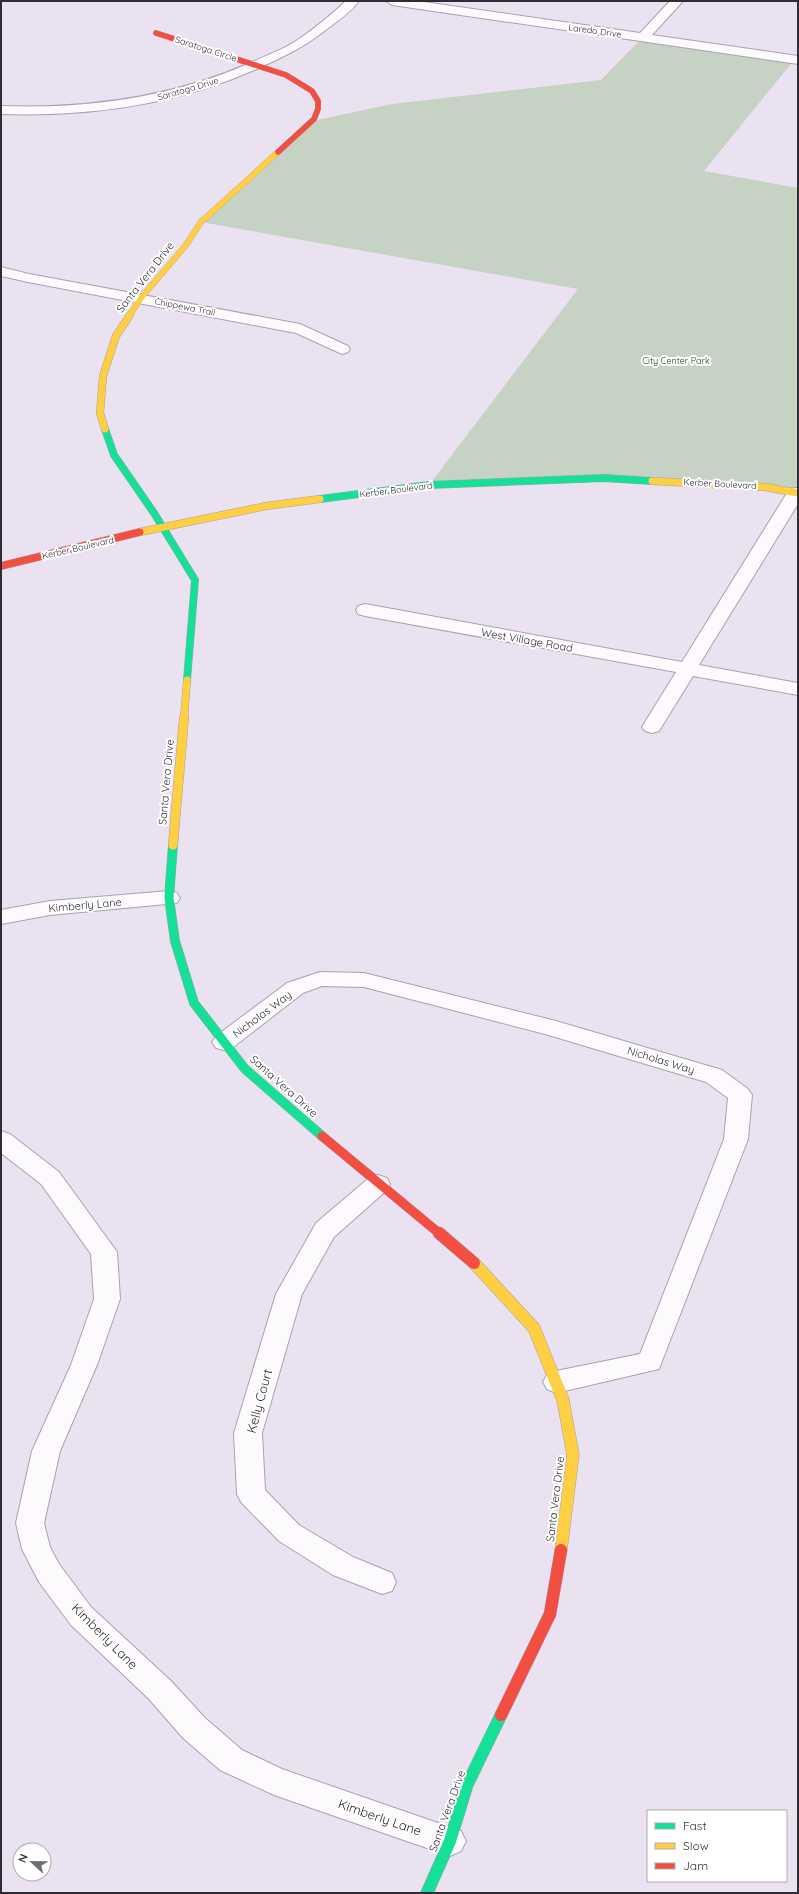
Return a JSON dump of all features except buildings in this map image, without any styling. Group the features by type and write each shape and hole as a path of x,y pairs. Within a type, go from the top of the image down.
{"street":[{"name":"Saratoga Drive","path":"1,110 111,107 159,98 210,84 256,65 301,43 353,1"},
{"name":"Laredo Drive","path":"392,1 798,60"},
{"path":"643,38 677,1"},
{"name":"Saratoga Circle","path":"156,33 256,65"},
{"name":"Santa Vera Drive","path":"256,65 286,75 303,84 314,94 318,106 314,119 200,222 186,245 142,298 116,336 103,376 100,413 114,455 195,580 169,898 175,941 194,1003 245,1069 378,1184 472,1260 534,1328 564,1400 573,1455 557,1578 550,1614 467,1785 450,1841 427,1893"},
{"name":"Chippewa Trail","path":"1,271 28,278 142,298 300,329 342,349"},
{"name":"Kerber Boulevard","path":"1,566 162,527 266,506 429,485 604,478 765,487 797,493"},
{"path":"652,727 797,493"},
{"name":"West Village Road","path":"365,610 798,689"},
{"name":"Kimberly Lane","path":"1,917 50,908 169,898"},
{"name":"Nicholas Way","path":"224,1042 295,988 320,979 364,980 548,1027 714,1076 740,1095 736,1139 650,1362 556,1382"},
{"name":"Kimberly Lane","path":"1,1140 50,1178 104,1252 107,1299 84,1364 46,1451 30,1523 36,1549 49,1573 81,1616 160,1690 194,1728 231,1760 274,1781 450,1841"},
{"name":"Kelly Court","path":"378,1184 325,1230 289,1294 248,1433 251,1494 289,1533 343,1566 382,1582"}],"green space":[{"name":"City Center Park","path":"643,37 794,60 704,171 798,188 798,493 604,478 429,485 578,289 201,222 312,121 392,104 601,80"}],"traffic: fast":[{"path":"105,429 114,455 154,513 195,580 187,680"},
{"path":"320,499 429,485 604,478 652,481"},
{"path":"173,845 169,898 175,941 194,1003 245,1069 322,1136"},
{"path":"427,1893 450,1841 467,1785 501,1715"}],"traffic: slow":[{"path":"105,429 100,413 103,376 116,336 141,298 186,245 201,222 278,152"},
{"path":"652,481 765,487 798,493"},
{"path":"140,532 266,506 320,499"},
{"path":"173,845 187,680"},
{"path":"474,1263 534,1328 563,1400 573,1455 561,1550"}],"traffic: jam":[{"path":"156,33 286,75 312,91 318,101 318,109 314,119 278,152"},
{"path":"1,566 140,532"},
{"path":"322,1136 474,1263"},
{"path":"501,1715 550,1614 561,1550"}]}
